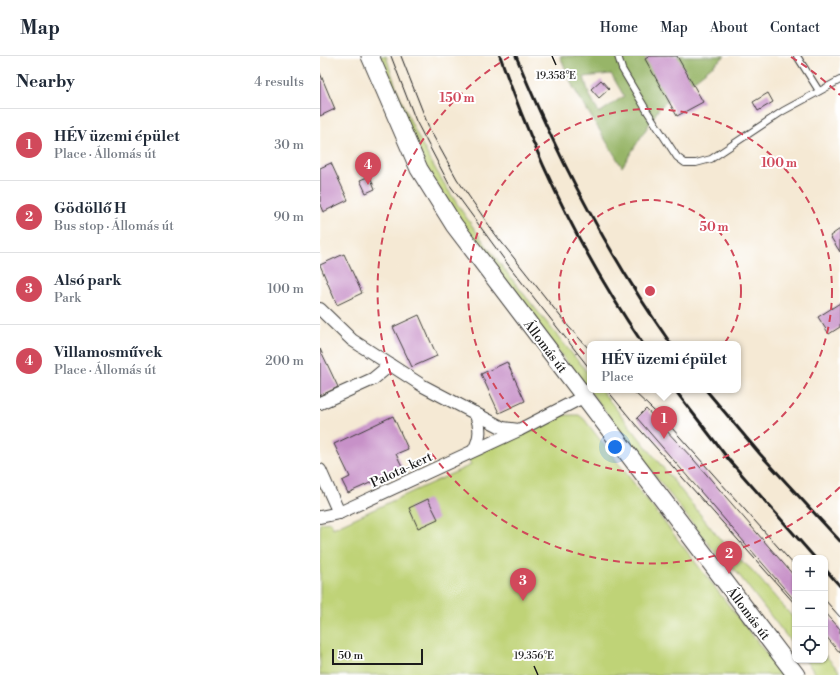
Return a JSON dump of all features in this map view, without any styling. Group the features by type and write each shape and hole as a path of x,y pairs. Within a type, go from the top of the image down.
{"main road":[{"name":"Állomás út","path":"370,56 419,169 439,204 796,675"}],"street":[{"path":"320,309 352,340 422,386 503,428 518,430"},
{"path":"320,403 373,379 390,365"},
{"name":"Palota-kert","path":"320,517 339,513 518,430 585,396"},
{"path":"474,450 479,442 480,432 475,413"},
{"path":"320,470 339,513"}],"lane":[{"path":"618,56 622,69 647,111 677,157 685,164 696,164 711,159 783,111 840,80"},
{"path":"797,56 819,91"}],"green space":[{"path":"376,56 386,56 402,101 422,144 446,186 500,264 587,372 587,388 492,266 427,171"},
{"path":"560,56 725,56 660,107 622,167 573,87","holes":["611,74 624,96 599,113 589,94 584,77"]},
{"path":"591,393 603,393 727,548 752,570 792,617 792,643 735,570 721,560"},
{"path":"561,415 579,415 584,419 783,675 320,675 320,523 330,522 333,528 471,465 468,458"},
{"path":"828,658 840,672 838,675 817,675 807,663 828,663"}],"building":[{"path":"650,56 677,56 703,102 677,116 645,59"},
{"path":"320,73 335,109 320,116"},
{"path":"601,80 609,89 599,98 591,89"},
{"path":"768,93 773,102 758,111 753,102"},
{"path":"331,163 348,200 323,212 320,205 320,168"},
{"path":"370,176 375,189 366,193 360,180"},
{"path":"840,229 840,252 830,236"},
{"path":"344,254 362,293 337,305 320,265"},
{"path":"840,303 840,327 829,334 818,317"},
{"path":"419,315 437,356 412,367 393,327"},
{"path":"320,349 338,387 320,396"},
{"path":"507,362 525,401 499,413 481,374"},
{"path":"646,409 694,460 792,574 792,598 637,418"},
{"path":"393,416 408,449 396,454 403,468 348,493 342,481 350,477 334,444"},
{"path":"428,499 438,519 418,528 409,508"},
{"path":"828,615 840,629 840,653 828,639"}],"tram line":[{"path":"391,56 416,121 449,184 509,266 587,365"},
{"path":"401,56 430,130 457,179 495,234 568,326 587,347"},
{"path":"609,393 634,423 792,601"},
{"path":"635,393 671,427 792,563"},
{"path":"828,603 840,617"}],"railway":[{"path":"500,56 529,131 562,204 600,276 641,341"},
{"path":"516,56 549,132 585,204 626,275 669,341"},
{"path":"677,393 729,460 812,555"},
{"path":"709,393 760,454 840,541"},
{"path":"828,572 840,586"}],"place":[{"name":"Villamosművek","path":"368,185"},
{"name":"HÉV üzemi épület","path":"664,439"},
{"name":"Gödöllő H","path":"729,574"},
{"name":"Alsó park","path":"523,601"}]}
